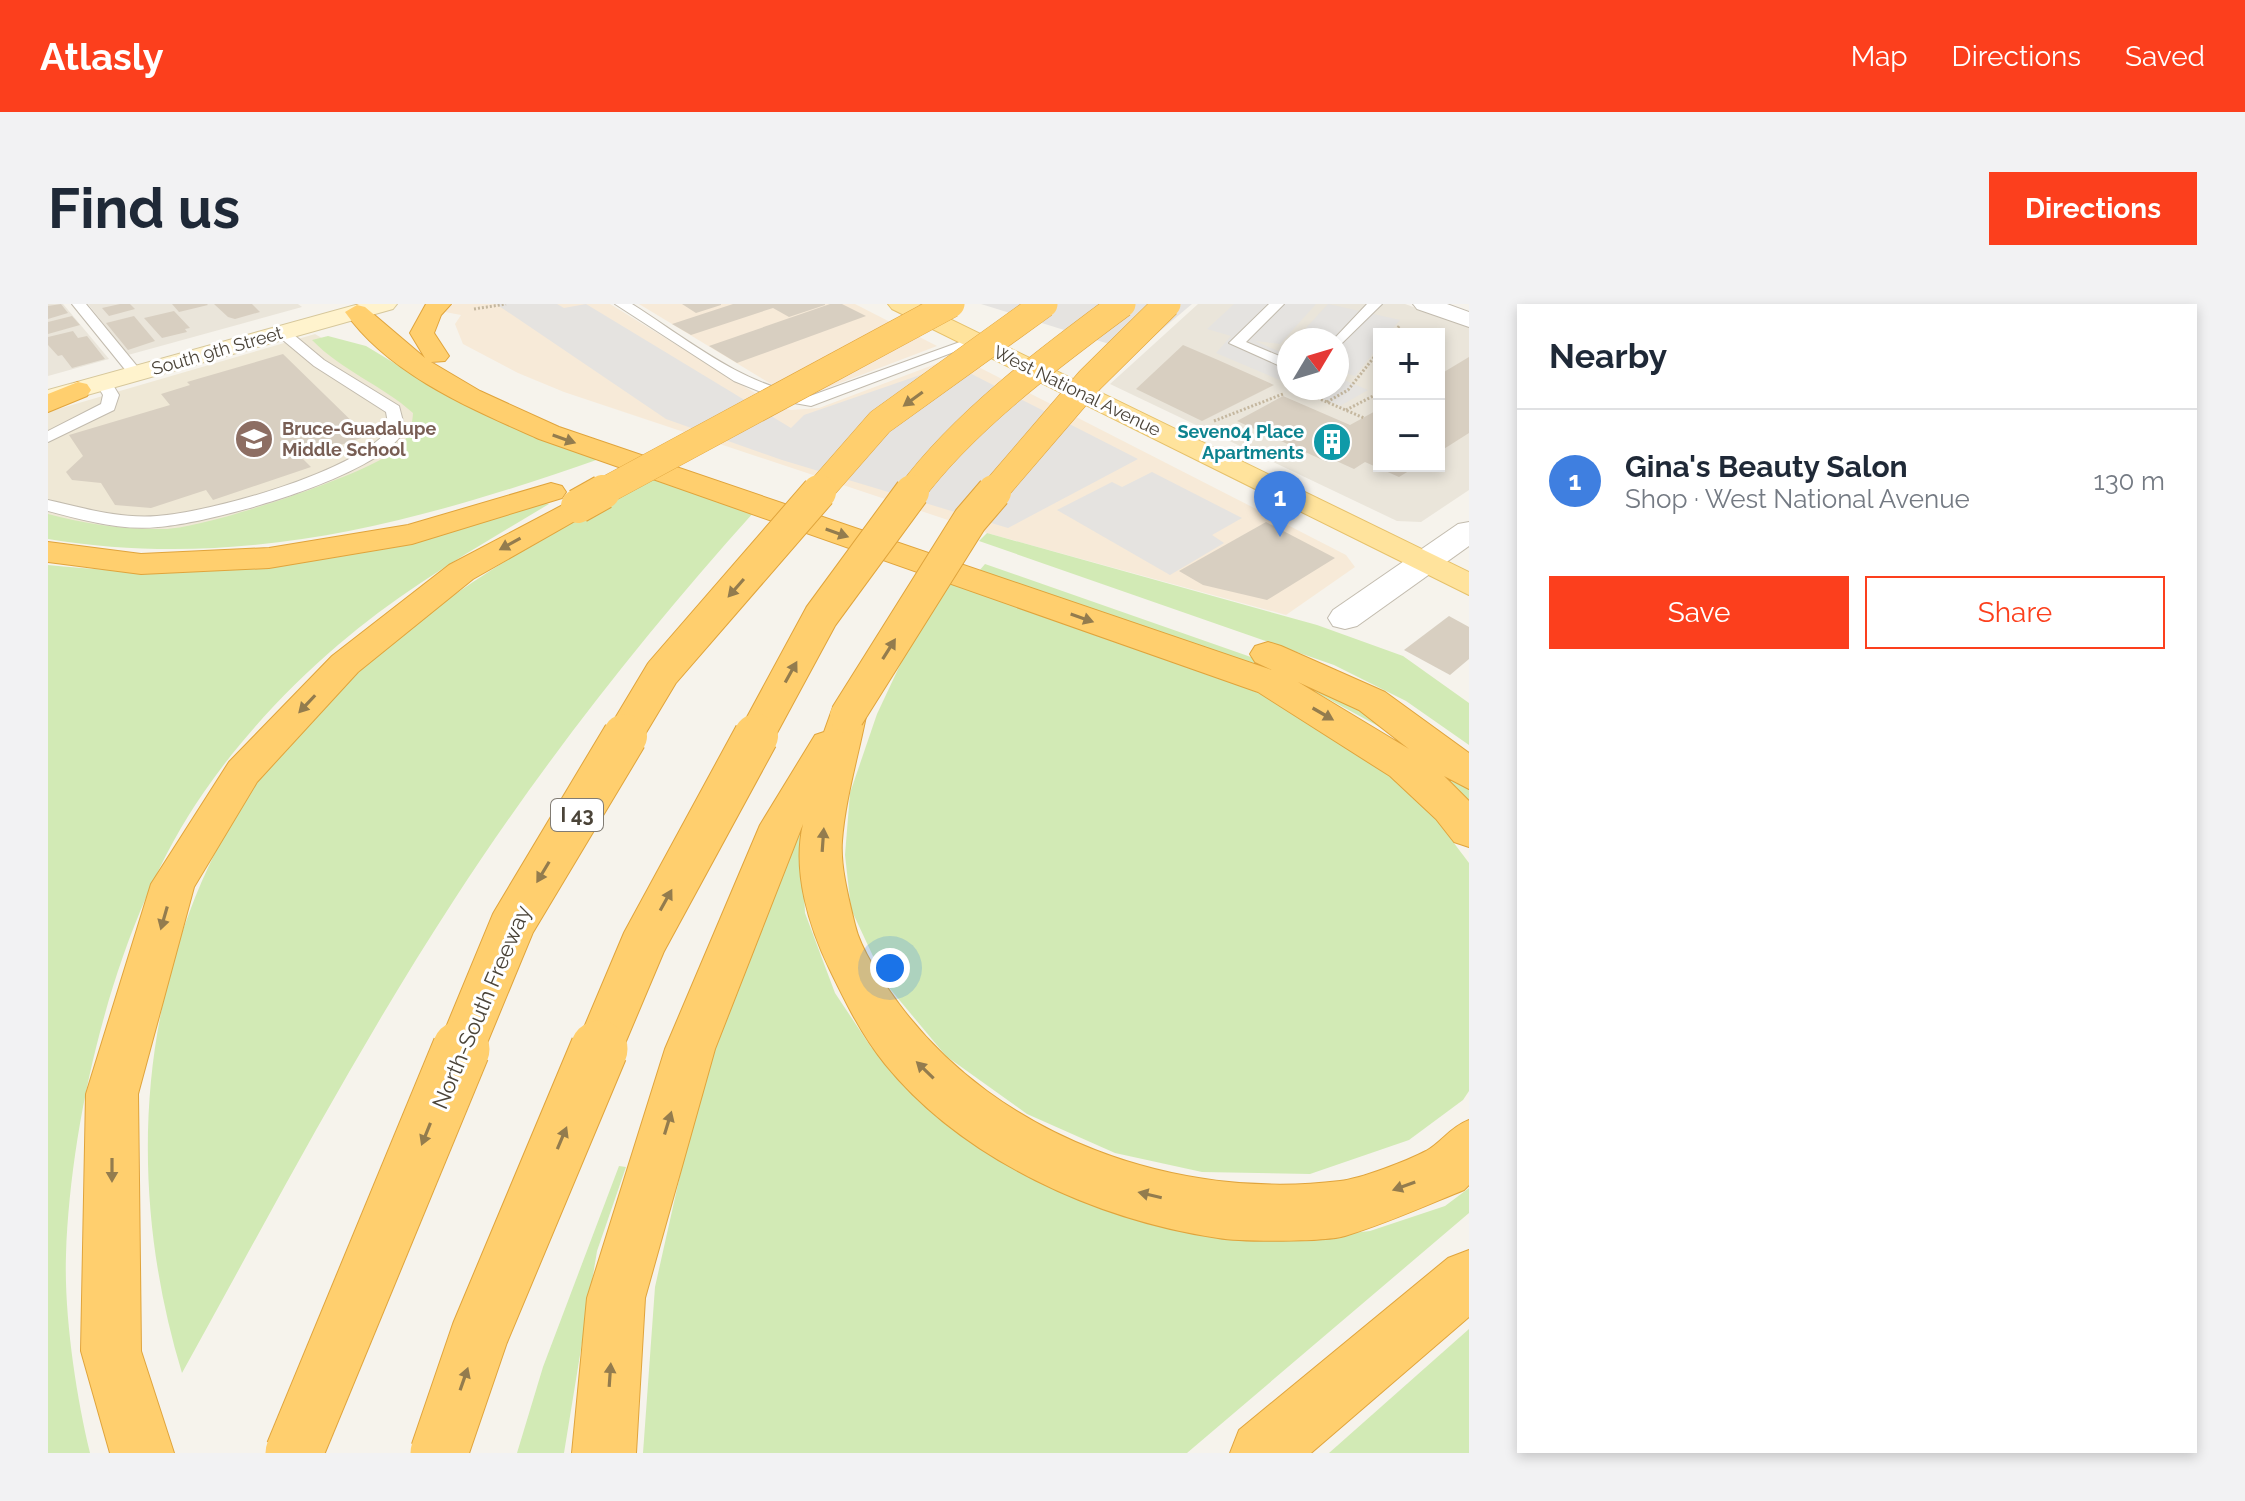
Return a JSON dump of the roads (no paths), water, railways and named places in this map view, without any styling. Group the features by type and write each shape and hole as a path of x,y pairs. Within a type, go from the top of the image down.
{"highway":[{"path":"436,356 422,333 430,313 439,304"},
{"path":"142,1453 111,1351 112,1094 173,884 243,772 345,664 461,572 565,499 756,409 951,304"},
{"name":"North-South Freeway","path":"294,1453 513,923 662,673 880,422 1044,304"},
{"path":"439,1453 480,1333 644,942 821,616 934,462 1059,350 1122,304"},
{"path":"604,1453 616,1298 690,1049 781,825 970,520 1090,380 1167,304"},
{"path":"364,307 436,356 491,385 560,413 1278,658 1372,701 1469,774"},
{"path":"364,307 384,341 411,364 473,400 549,433 1271,683 1369,741 1453,807 1469,831"},
{"path":"48,401 91,386"},
{"path":"48,552 141,564 269,558 412,534 565,499"},
{"path":"847,716 820,843 833,930 871,1004 903,1049 963,1106 1046,1157 1128,1190 1220,1211 1342,1209 1445,1171 1469,1146"},
{"path":"1262,1453 1469,1279"}],"main road":[{"name":"West National Avenue","path":"900,304 1469,585"}],"street":[{"path":"1425,304 1469,320"},
{"name":"South 9th Street","path":"91,386 283,333 364,307"},
{"path":"1345,618 1469,531"}],"lane":[{"path":"79,304 136,374"},
{"path":"622,304 761,389 789,401 811,401 976,341"},
{"path":"1277,304 1236,343 1277,360"},
{"path":"1349,330 1371,305"},
{"path":"48,505 119,519 153,522 185,519 340,470 383,448 396,433 398,421 393,409 319,363 283,333"},
{"path":"48,437 108,407 111,395 91,386"}],"place":[{"name":"Bruce-Guadalupe Middle School","path":"254,439"},
{"name":"Seven04 Place Apartments","path":"1332,442"},
{"name":"Gina's Beauty Salon","path":"1280,537"}]}
